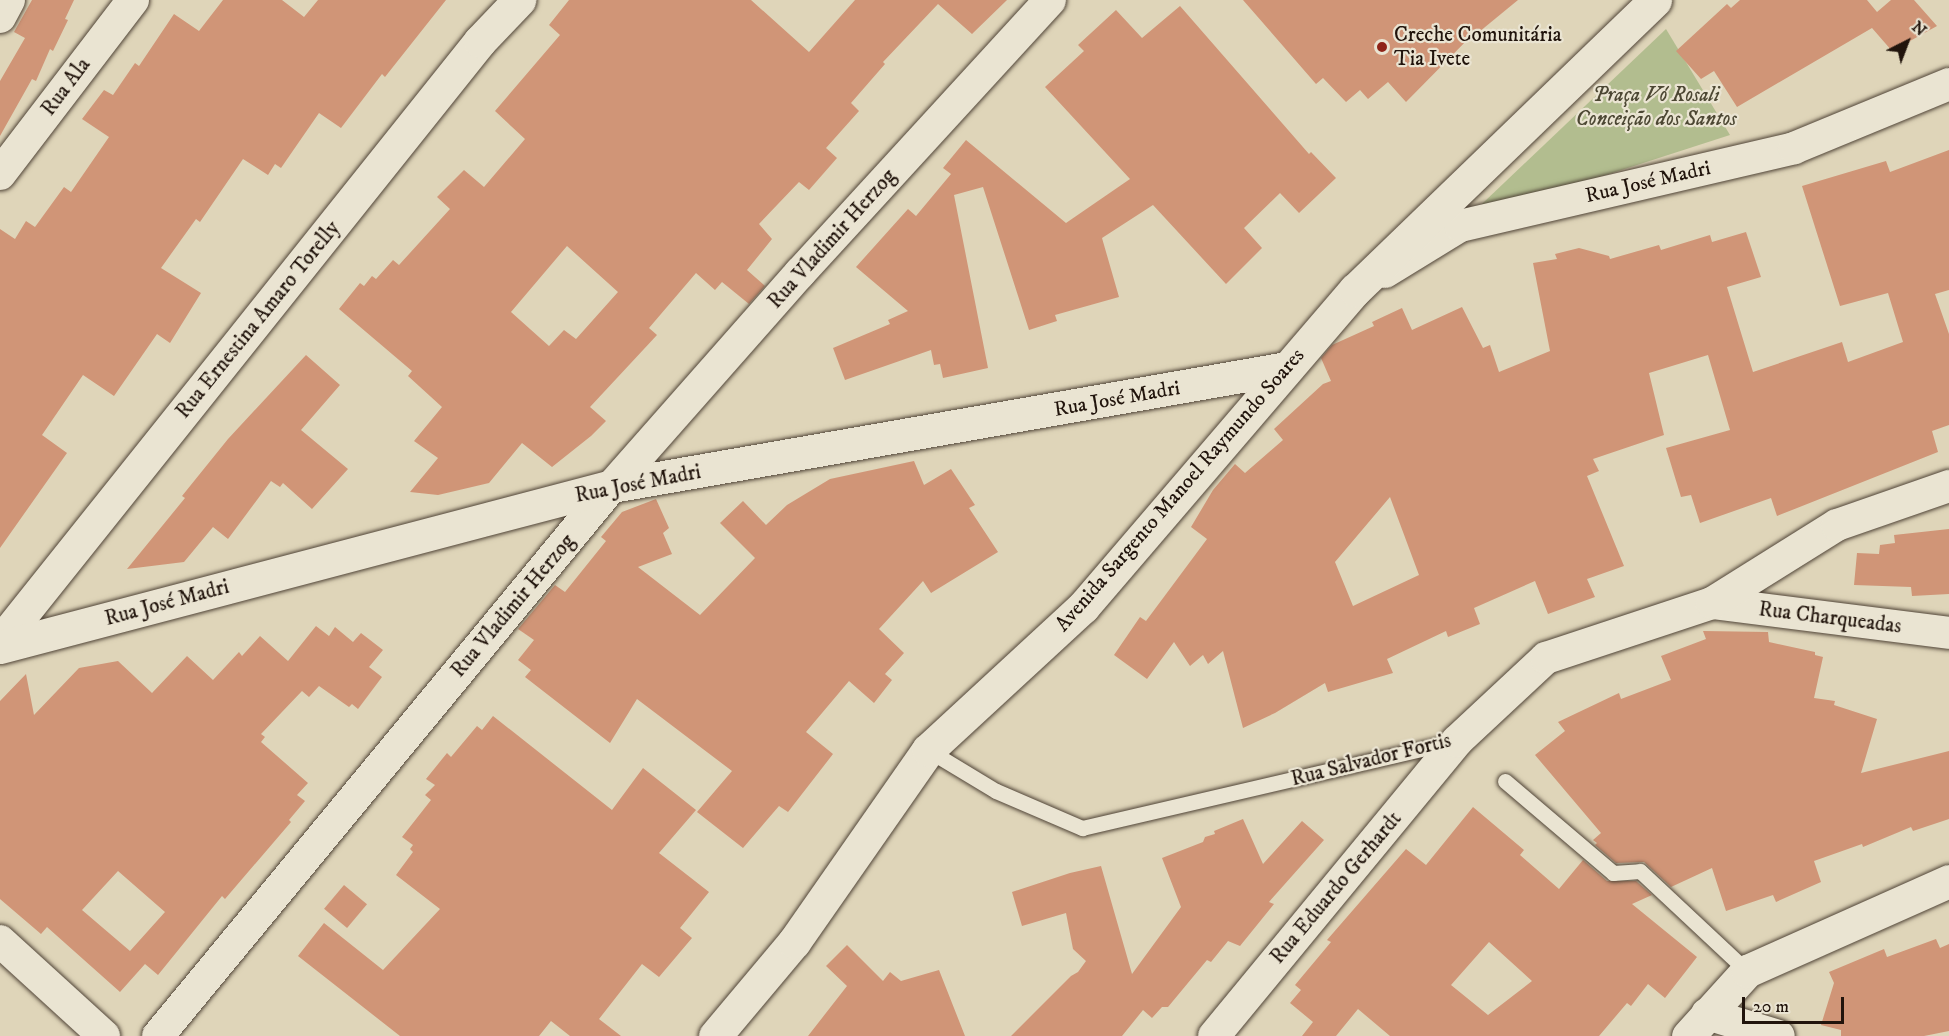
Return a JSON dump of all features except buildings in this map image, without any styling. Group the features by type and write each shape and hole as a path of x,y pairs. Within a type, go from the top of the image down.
{"street":[{"path":"0,17 9,0"},
{"name":"Rua Ala","path":"0,174 133,0"},
{"name":"Rua Ernestina Amaro Torelly","path":"0,642 480,41 519,0"},
{"name":"Rua Vladimir Herzog","path":"158,1036 612,486 808,264 1050,0"},
{"name":"Avenida Sargento Manoel Raymundo Soares","path":"715,1036 794,942 928,750 1083,608 1355,290 1655,0"},
{"name":"Rua José Madri","path":"1355,290 1460,225 1794,148 1949,84"},
{"name":"Rua José Madri","path":"0,647 612,486 1287,368"},
{"name":"Rua Salvador Fortis","path":"1458,741 1546,658 1712,603 1837,525 1949,486"},
{"name":"Rua Charqueadas","path":"1712,603 1949,633"},
{"name":"Rua Eduardo Gerhardt","path":"1214,1036 1458,741"},
{"path":"1698,1025 1747,971 1949,881"},
{"path":"0,941 104,1036"},
{"path":"1698,1025 1779,1036"}],"lane":[{"name":"Rua Salvador Fortis","path":"928,750 996,791 1082,828 1458,741"},
{"path":"1505,780 1613,873 1640,871 1747,971"}],"green space":[{"name":"Praça Vó Rosali Conceição dos Santos","path":"1666,29 1730,135 1464,221"}],"place":[{"name":"Creche Comunitária Tia Ivete","path":"1382,47"}]}
